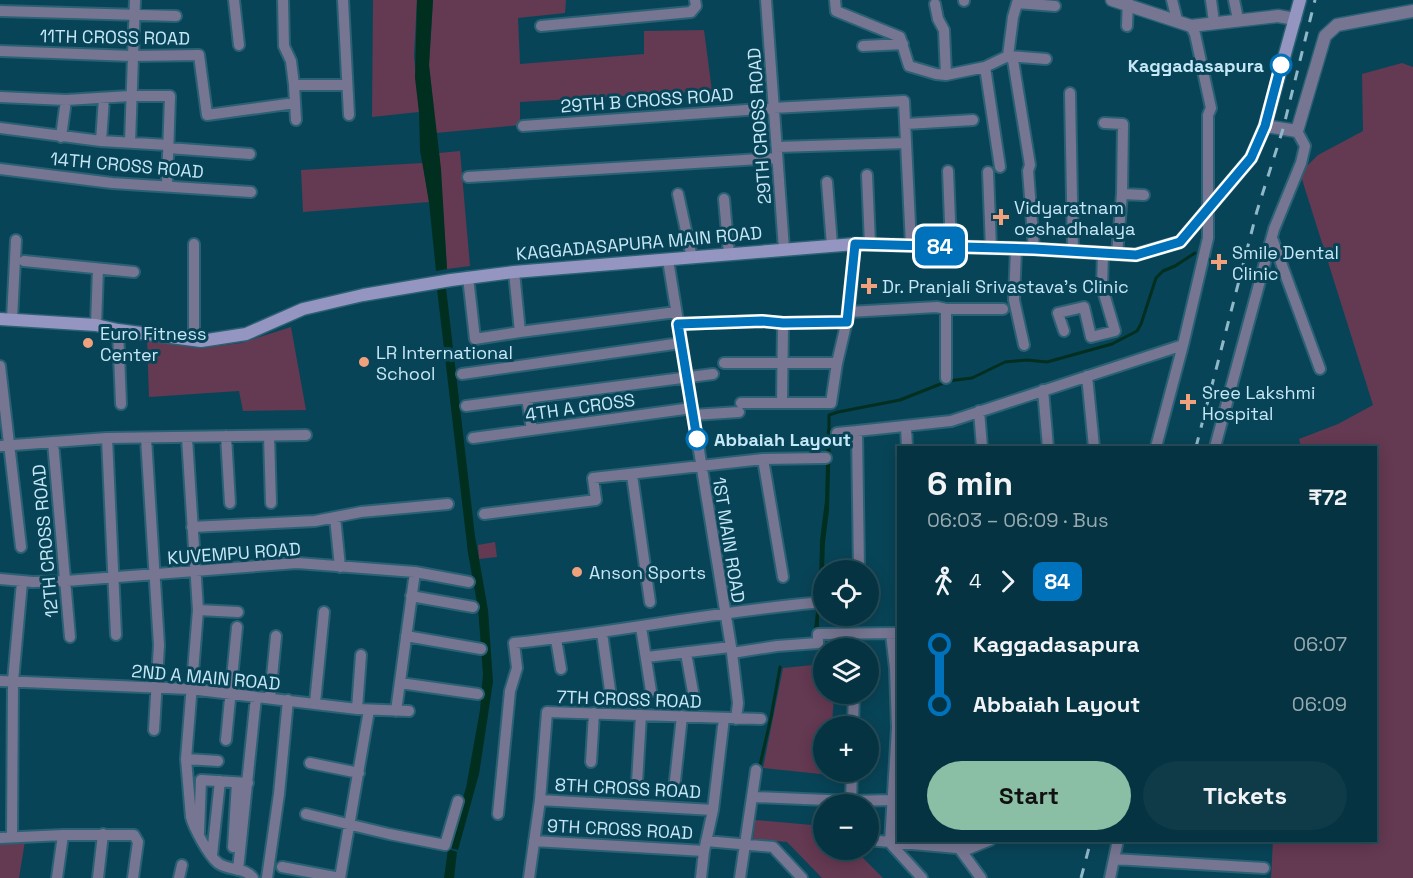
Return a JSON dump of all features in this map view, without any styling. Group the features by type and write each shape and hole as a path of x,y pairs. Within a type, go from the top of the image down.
{"main road":[{"path":"1295,19 1300,0"},
{"name":"KAGGADASAPURA MAIN ROAD","path":"6,319 96,325 118,330 209,340 246,334 303,309 363,295 514,272 855,244 1034,249 1136,255 1180,242 1251,158 1265,126 1295,19"}],"street":[{"path":"130,142 135,0"},
{"path":"234,0 239,45"},
{"path":"284,0 284,46 291,61 296,120"},
{"path":"343,0 349,115"},
{"path":"541,26 691,12 696,6 696,0"},
{"name":"29TH CROSS ROAD","path":"766,0 784,249"},
{"path":"835,0 836,10 900,37 909,66 936,74 946,75 985,67 1008,56 1046,59"},
{"path":"1112,0 1128,3 1191,26 1278,16 1295,19"},
{"path":"1173,0 1177,20"},
{"path":"1211,0 1214,22"},
{"path":"1234,0 1238,20"},
{"path":"1008,56 1013,17 1018,2 1055,6"},
{"path":"1127,26 1128,3"},
{"path":"935,4 938,19 944,30 946,75"},
{"path":"0,11 176,16"},
{"path":"1215,446 1272,238 1305,146 1297,130 1325,36 1337,25 1413,11"},
{"path":"1156,446 1208,238 1208,115 1211,108 1195,34 1191,26"},
{"path":"863,46 903,44"},
{"name":"11TH CROSS ROAD","path":"0,51 132,56 199,55 202,92 207,115 295,103"},
{"path":"1008,56 1013,60 1030,165 1028,171 1034,249"},
{"path":"985,67 1000,167"},
{"path":"294,85 347,84"},
{"path":"1070,93 1074,251"},
{"path":"0,97 66,100 170,96 167,185"},
{"path":"101,141 104,98"},
{"path":"61,137 66,100"},
{"name":"29TH B CROSS ROAD","path":"523,126 904,101 906,124"},
{"path":"911,245 906,124 973,120"},
{"path":"1104,123 1123,124 1122,194 1117,254"},
{"path":"1265,126 1297,130"},
{"path":"0,128 61,137 250,154"},
{"path":"468,177 906,143"},
{"name":"14TH CROSS ROAD","path":"0,169 112,183 251,192"},
{"path":"948,171 951,246"},
{"path":"988,172 991,248"},
{"path":"867,175 870,244"},
{"path":"827,182 832,245"},
{"path":"678,194 692,258"},
{"path":"1122,194 1144,195"},
{"path":"724,199 729,254"},
{"path":"1272,238 1320,369"},
{"path":"6,319 16,240"},
{"path":"194,244 194,340"},
{"path":"724,363 837,363 848,317 855,244"},
{"path":"1016,249 1014,300 1024,345"},
{"path":"1064,332 1058,313 1084,307 1090,337 1115,331 1102,287 1102,253"},
{"name":"1ST MAIN ROAD","path":"668,260 731,650 738,703 730,719"},
{"path":"24,261 134,272"},
{"path":"96,325 98,269"},
{"path":"514,272 520,332"},
{"path":"468,278 475,339 676,312"},
{"path":"678,324 762,321 783,323 937,307 1003,309"},
{"path":"946,309 946,378"},
{"path":"782,403 783,323"},
{"path":"118,330 121,404"},
{"path":"462,374 681,343"},
{"path":"837,433 951,421 1183,345"},
{"name":"4TH A CROSS","path":"473,438 740,407 782,403 831,403 837,363"},
{"path":"0,366 5,446 21,547"},
{"path":"466,406 713,374"},
{"path":"1087,376 1094,446"},
{"path":"1043,390 1048,446"},
{"path":"527,398 532,430"},
{"path":"979,411 982,446"},
{"path":"906,426 907,446"},
{"path":"856,432 859,560"},
{"path":"5,446 107,438 306,435"},
{"path":"226,436 230,503"},
{"path":"269,436 271,503"},
{"path":"107,438 116,635"},
{"path":"146,438 159,645 154,730"},
{"path":"187,438 198,610 186,759 191,817 217,862 249,873 253,878"},
{"name":"12TH CROSS ROAD","path":"53,442 70,637"},
{"path":"484,514 596,500 593,478 763,459 826,458"},
{"path":"763,459 783,577"},
{"path":"632,475 650,602"},
{"path":"192,527 315,521 448,504"},
{"path":"335,517 340,567"},
{"name":"KUVEMPU ROAD","path":"0,579 22,582 66,581 297,563 415,572 470,582"},
{"path":"396,711 415,572"},
{"path":"12,837 13,681 22,582"},
{"path":"411,596 473,607"},
{"path":"498,814 509,702 517,668 514,643 602,633 724,613 813,603"},
{"path":"198,610 238,612"},
{"path":"315,703 324,612"},
{"path":"226,740 237,627"},
{"path":"641,627 651,691"},
{"path":"602,633 610,690"},
{"path":"647,657 818,643 818,634 895,634 897,708"},
{"path":"851,634 851,638"},
{"path":"270,699 276,636"},
{"path":"406,636 481,649"},
{"path":"556,639 561,669"},
{"path":"686,653 693,692"},
{"path":"357,709 361,655"},
{"name":"2ND A MAIN ROAD","path":"0,681 190,689 357,709 409,711"},
{"path":"400,683 478,694"},
{"path":"234,869 256,697"},
{"path":"267,878 279,794 288,700"},
{"path":"282,867 340,878 369,710"},
{"name":"7TH CROSS ROAD","path":"529,878 540,800 541,712 761,719"},
{"path":"591,762 594,713"},
{"path":"637,783 641,715"},
{"path":"675,781 682,716"},
{"path":"701,878 705,846 730,719"},
{"path":"186,759 218,761"},
{"path":"897,761 890,843 922,878"},
{"path":"310,763 359,773"},
{"path":"740,878 754,797 756,770"},
{"path":"199,834 201,780 244,782"},
{"path":"212,855 220,781"},
{"path":"233,847 244,782"},
{"path":"754,797 813,799"},
{"name":"8TH CROSS ROAD","path":"540,800 713,810"},
{"path":"879,800 892,800"},
{"path":"306,814 445,845 459,801"},
{"path":"98,878 103,834"},
{"path":"57,878 63,835"},
{"path":"0,838 134,835 138,842 133,878"},
{"name":"9TH CROSS ROAD","path":"534,841 705,846 746,843 774,847 802,878"},
{"path":"879,842 964,848 984,842"},
{"path":"1110,878 1118,842"},
{"path":"964,848 981,878"},
{"path":"964,848 989,878"},
{"path":"1114,859 1264,868"},
{"path":"179,878 182,865"}],"shaded area":[{"path":"373,0 417,0 414,56 419,112 372,117"},
{"path":"417,0 433,0 429,65 441,169 447,269 436,271 429,202 420,150 415,78"},
{"path":"433,0 566,0 565,13 518,18 520,64 644,54 644,31 704,30 712,91 520,102 520,125 436,133 429,65"},
{"path":"1402,63 1413,67 1413,878 1271,878 1273,842 1377,842 1377,446 1301,446 1299,439 1338,424 1373,405 1300,173 1318,155 1363,131 1362,74"},
{"path":"460,151 470,266 447,269 439,153"},
{"path":"423,163 429,202 303,212 301,170"},
{"path":"446,288 475,536 488,610 493,682 479,774 458,850 447,847 466,788 480,710 483,674 478,608 468,553 437,289"},
{"path":"291,327 306,410 243,411 239,391 149,397 147,340 199,348 241,343"},
{"path":"827,429 831,430 829,510 824,560 820,560 825,501"},
{"path":"495,542 497,557 479,559 478,545"},
{"path":"813,665 813,704 833,704 833,716 813,716 813,773 763,768 783,668"},
{"path":"755,820 813,825 813,860 865,860 883,878 822,878 787,842 753,839"},
{"path":"25,841 19,878 0,878 0,844"},
{"path":"448,849 457,852 454,878 444,878"}],"waterway":[{"path":"829,432 829,415 838,412 900,400 948,381 972,378 1005,362 1027,360 1047,362 1112,344 1137,331 1156,278 1163,271 1195,253"},
{"path":"760,765 780,667"}],"railway":[{"path":"1196,446 1257,211 1283,129 1315,0"},
{"path":"1081,878 1090,842"}],"bus line":[{"name":"84","path":"697,439 678,324 762,321 847,322 855,244 1034,249 1136,255 1180,242 1251,158 1265,126 1281,65"}],"place":[{"name":"Kaggadasapura","path":"1281,65"},
{"name":"Vidyaratnam oeshadhalaya","path":"1001,217"},
{"name":"Smile Dental Clinic","path":"1219,262"},
{"name":"Dr. Pranjali Srivastava's Clinic","path":"869,286"},
{"name":"Euro Fitness Center","path":"88,343"},
{"name":"LR International School","path":"364,362"},
{"name":"Sree Lakshmi Hospital","path":"1188,402"},
{"name":"Abbaiah Layout","path":"697,439"},
{"name":"Anson Sports","path":"577,572"}]}
